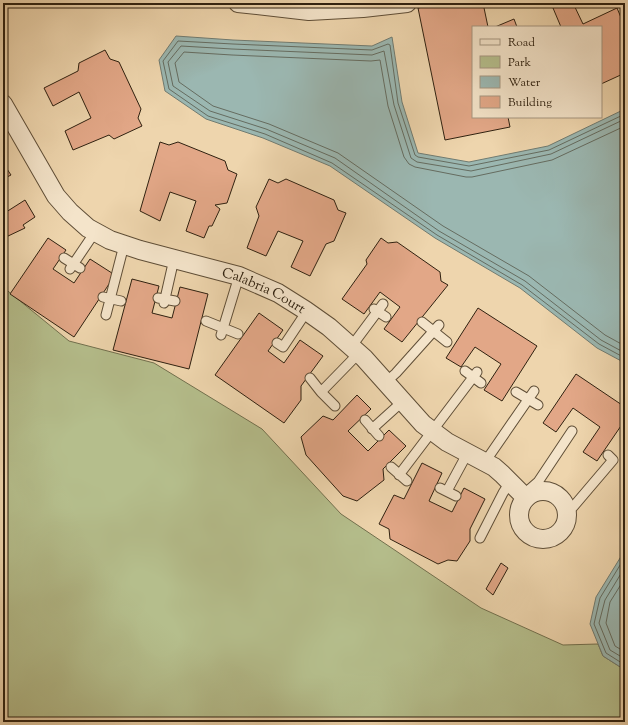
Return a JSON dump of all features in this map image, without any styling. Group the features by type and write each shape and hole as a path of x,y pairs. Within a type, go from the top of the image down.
{"street":[{"path":"238,3 309,11 363,8 408,3"},
{"name":"Calabria Court","path":"3,104 56,196 70,212 95,232 110,240 140,250 239,276 278,293 329,327 355,350 423,424 447,442 467,454 494,467 524,496"},
{"path":"538,491 546,491 554,494 565,504 566,509 567,519 564,526 554,537 546,539 539,539 524,531 518,516 524,496 538,491"}],"lane":[{"path":"64,258 74,267 95,232"},
{"path":"106,315 107,298 124,245"},
{"path":"174,259 163,300 175,301"},
{"path":"222,332 239,276"},
{"path":"107,298 121,301"},
{"path":"321,392 355,350 378,308 386,317"},
{"path":"283,347 307,311"},
{"path":"206,321 222,332 238,334"},
{"path":"422,322 436,328 447,342"},
{"path":"386,382 396,373 436,328"},
{"path":"399,474 432,431 477,377 465,371"},
{"path":"310,378 335,406"},
{"path":"485,462 534,391"},
{"path":"516,392 538,405"},
{"path":"372,429 403,401"},
{"path":"365,420 379,436"},
{"path":"524,496 538,482 572,431"},
{"path":"448,492 467,454"},
{"path":"566,509 573,507 613,460 608,455"},
{"path":"391,467 407,481"},
{"path":"480,538 510,482"}],"green space":[{"path":"3,287 69,341 154,363 262,429 341,514 481,608 563,645 598,644 603,656 625,670 625,722 3,722"}],"water":[{"path":"176,36 372,46 392,37 402,102 418,153 469,162 548,146 625,109 625,363 597,348 520,288 435,238 330,166 263,138 206,119 165,91 159,60"},
{"path":"625,550 625,670 603,656 590,624 596,597"}],"building":[{"path":"444,3 483,3 488,26 472,26 472,118 508,118 510,127 445,140 418,8"},
{"path":"564,3 573,3 583,24 617,8 625,27 625,73 602,84 602,26 561,26 553,8"},
{"path":"514,19 517,26 497,26"},
{"path":"105,50 110,59 119,62 141,109 138,118 142,126 114,139 109,135 73,150 65,131 91,118 79,92 53,106 44,88 78,71 79,63"},
{"path":"160,142 169,145 178,142 225,161 228,170 237,174 227,203 215,205 220,209 212,226 209,226 204,238 186,231 196,201 170,192 160,221 140,211"},
{"path":"3,163 11,175 3,179"},
{"path":"269,179 278,183 286,179 334,200 338,210 346,213 334,241 326,244 310,276 291,267 303,241 278,231 266,256 247,248 259,216 256,207"},
{"path":"25,200 35,217 23,225 25,228 6,237 3,245 3,214"},
{"path":"48,238 66,250 53,269 74,283 90,259 115,275 74,337 10,294"},
{"path":"381,238 388,243 397,242 440,272 441,281 448,285 402,342 384,329 400,307 380,292 364,314 342,299 367,264 366,260"},
{"path":"132,279 159,286 152,313 172,318 180,287 208,294 189,369 113,350"},
{"path":"478,308 537,346 502,401 484,390 501,364 475,347 461,367 446,358"},
{"path":"259,313 283,330 268,351 284,363 300,340 323,356 301,386 301,400 284,423 215,375"},
{"path":"576,374 625,407 625,420 597,461 583,452 600,427 573,408 556,432 543,423"},
{"path":"357,395 371,409 348,431 368,451 389,430 406,446 383,469 384,480 357,501 343,496 306,455 301,437 323,416 333,420"},
{"path":"422,463 442,473 429,501 452,512 464,488 485,499 470,529 470,541 457,561 448,560 438,564 390,539 389,529 379,524 394,495 404,499"},
{"path":"501,563 508,568 493,595 486,589"}]}
